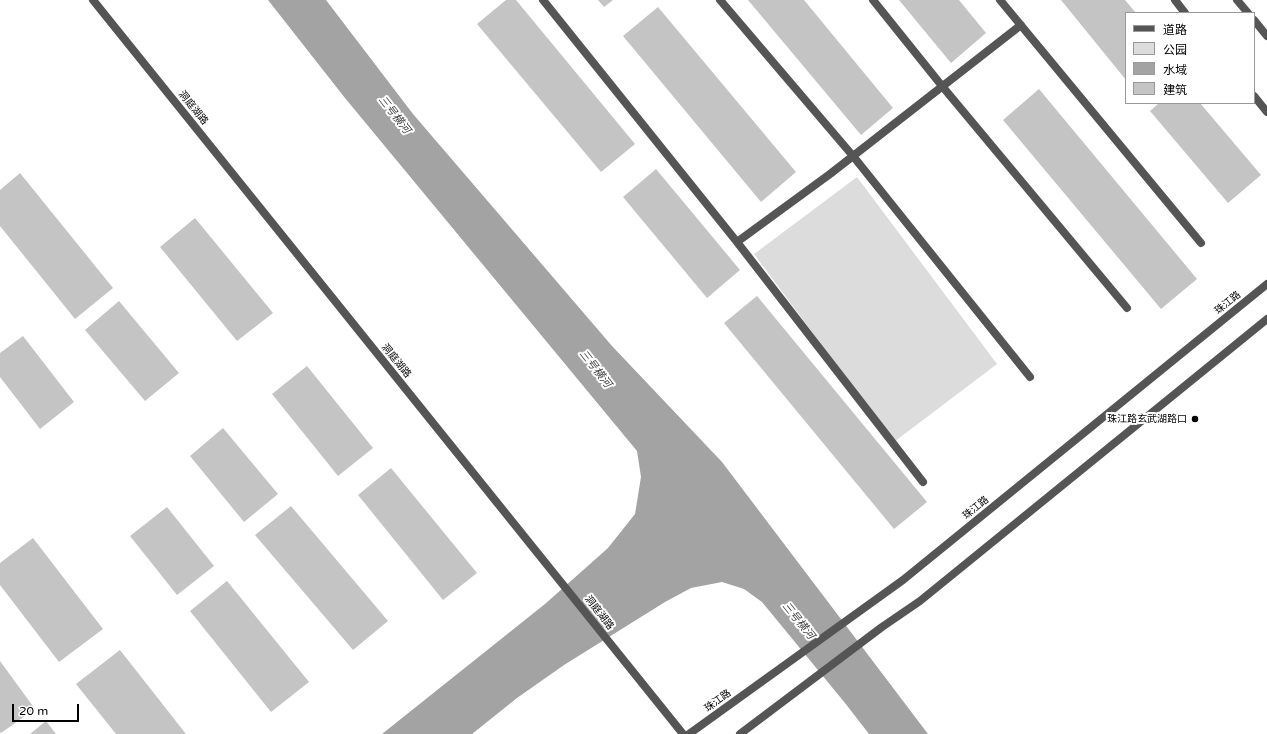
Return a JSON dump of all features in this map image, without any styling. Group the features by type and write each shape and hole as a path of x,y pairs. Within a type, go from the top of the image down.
{"street":[{"name":"洞庭湖路","path":"93,0 683,734"},
{"path":"543,0 737,242 923,482"},
{"path":"720,0 853,156 1030,377"},
{"path":"874,0 942,86 1127,308"},
{"path":"1000,0 1201,243"},
{"path":"1175,0 1184,12"},
{"path":"1237,0 1247,12"},
{"path":"1255,21 1267,36"},
{"path":"737,242 853,156 1020,25"},
{"path":"1255,97 1267,112"},
{"name":"珠江路","path":"689,734 909,575 1267,284"},
{"path":"740,734 882,627 920,601 1267,320"}],"green space":[{"path":"857,177 997,364 894,442 754,254"}],"water":[{"name":"三号横河","path":"268,0 326,0 413,114 612,346 722,462 928,734 869,734 762,602 744,589 722,582 691,588 665,602 564,665 517,698 472,734 382,734 545,604 608,548 635,514 641,477 637,451 345,98"}],"building":[{"path":"506,0 516,0 635,144 601,172 477,24"},
{"path":"598,0 613,0 604,7"},
{"path":"748,0 804,0 893,108 861,135"},
{"path":"899,0 959,0 986,33 951,63"},
{"path":"1061,0 1125,0 1135,12 1125,12 1125,79"},
{"path":"658,7 796,172 761,202 623,36"},
{"path":"1039,89 1197,279 1161,309 1003,120"},
{"path":"1158,104 1201,104 1261,175 1228,203 1150,111"},
{"path":"656,169 740,270 707,298 623,197"},
{"path":"20,173 113,288 75,319 0,226 0,190"},
{"path":"195,218 273,313 237,341 160,247"},
{"path":"757,296 927,502 894,529 724,323"},
{"path":"119,301 179,373 145,401 85,330"},
{"path":"23,336 74,402 40,429 0,377 0,353"},
{"path":"307,366 373,448 338,476 272,394"},
{"path":"223,428 278,494 244,522 190,456"},
{"path":"391,468 477,573 443,600 358,495"},
{"path":"291,506 388,621 353,650 255,535"},
{"path":"167,507 214,566 177,595 130,536"},
{"path":"33,538 103,629 59,662 0,585 0,563"},
{"path":"227,581 309,682 271,712 190,611"},
{"path":"120,650 186,734 116,734 76,684"},
{"path":"0,661 35,709 1,733 0,732"},
{"path":"46,721 56,734 30,734"}],"place":[{"name":"珠江路玄武湖路口","path":"1195,419"}]}
